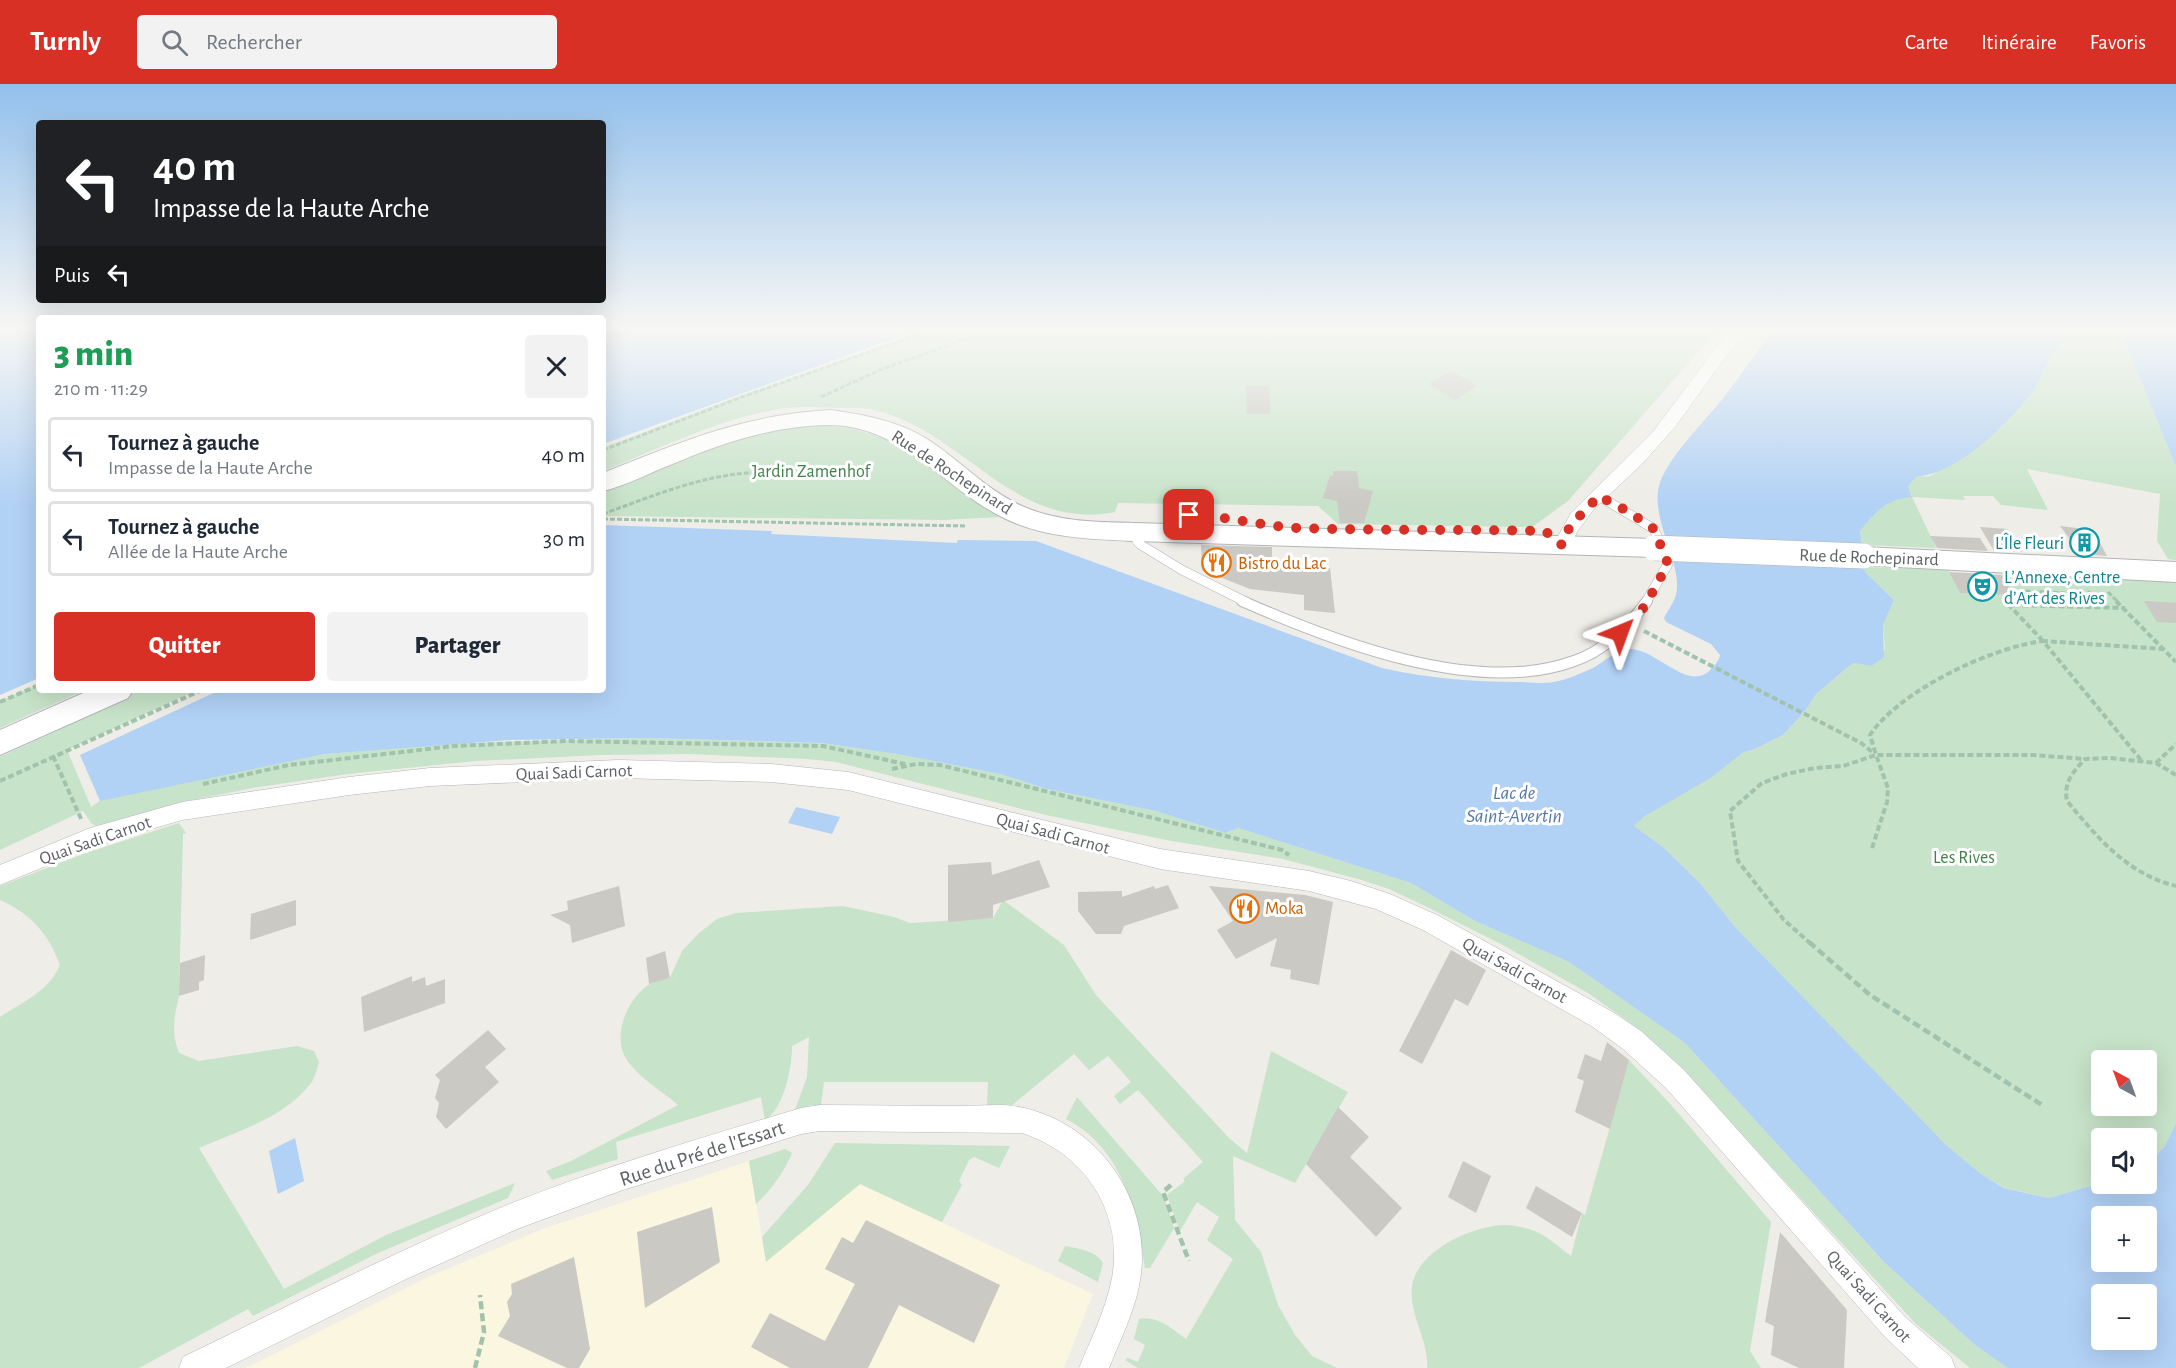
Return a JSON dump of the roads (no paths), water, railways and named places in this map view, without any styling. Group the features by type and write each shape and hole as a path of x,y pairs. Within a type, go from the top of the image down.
{"street":[{"path":"1562,545 1570,526 1661,434 1696,387"},
{"name":"Rue de Rochepinard","path":"606,482 743,429 792,420 837,418 873,425 907,438 997,504 1031,519 1066,528 1863,556 2176,572"},
{"path":"0,743 111,693"},
{"name":"Quai Sadi Carnot","path":"0,875 90,838 182,811 349,786 430,777 619,769 771,773 848,781 1160,859 1309,881 1382,901 1431,923 1602,1018 1632,1040 1675,1079 1895,1327 1940,1368"},
{"name":"Rue du Pré de l'Essart","path":"194,1368 414,1260 566,1196 767,1131 819,1118 1022,1120 1050,1129 1075,1146 1098,1168 1112,1189 1121,1213 1127,1242 1128,1264 1122,1297 1094,1368"}],"lane":[{"path":"1135,532 1137,541 1142,545 1203,582 1254,606 1359,648 1470,671 1505,673 1539,670 1571,663 1589,655 1610,641 1645,606 1668,564 1654,529 1599,496"}],"water":[{"path":"0,387 36,387 36,679 0,695"},
{"path":"606,387 760,387 606,443"},
{"name":"Lac de Saint-Avertin","path":"1731,387 2036,387 2012,416 1983,444 1949,466 1916,477 1908,486 1911,497 1887,504 1876,512 1860,531 1865,572 1894,600 1883,625 1884,657 1871,666 1854,663 1849,666 1816,694 1806,710 1783,735 1742,753 1712,777 1645,816 1634,826 1663,847 1700,883 1736,928 1946,1145 1981,1174 2004,1188 2049,1198 2091,1186 2091,1194 2157,1194 2157,1155 2165,1146 2176,1123 2176,1368 2008,1368 1975,1345 1885,1263 1686,1044 1675,1036 1569,962 1475,921 1411,883 1238,828 1225,833 1156,811 1047,789 1000,774 897,754 822,743 648,738 510,740 325,754 100,801 80,755 214,693 606,693 606,525 772,531 771,534 957,543 958,540 1036,541 1382,668 1432,677 1550,683 1584,672 1615,654 1629,649 1650,655 1683,673 1693,676 1702,675 1711,669 1720,655 1711,644 1666,622 1664,618 1675,598 1677,586 1676,573 1659,514 1659,486 1663,475 1687,440"},
{"path":"2143,387 2176,387 2176,467"},
{"path":"796,807 840,817 832,834 788,823"},
{"path":"295,1138 304,1181 278,1194 269,1151"}],"place":[{"name":"L'Île Fleuri","path":"2085,543"},
{"name":"Bistro du Lac","path":"1217,563"},
{"name":"LʼAnnexe, Centre dʼArt des Rives","path":"1983,587"},
{"name":"Moka","path":"1244,908"}],"park label":[{"name":"Jardin Zamenhof","path":"811,471"},
{"name":"Les Rives","path":"1964,857"}]}
